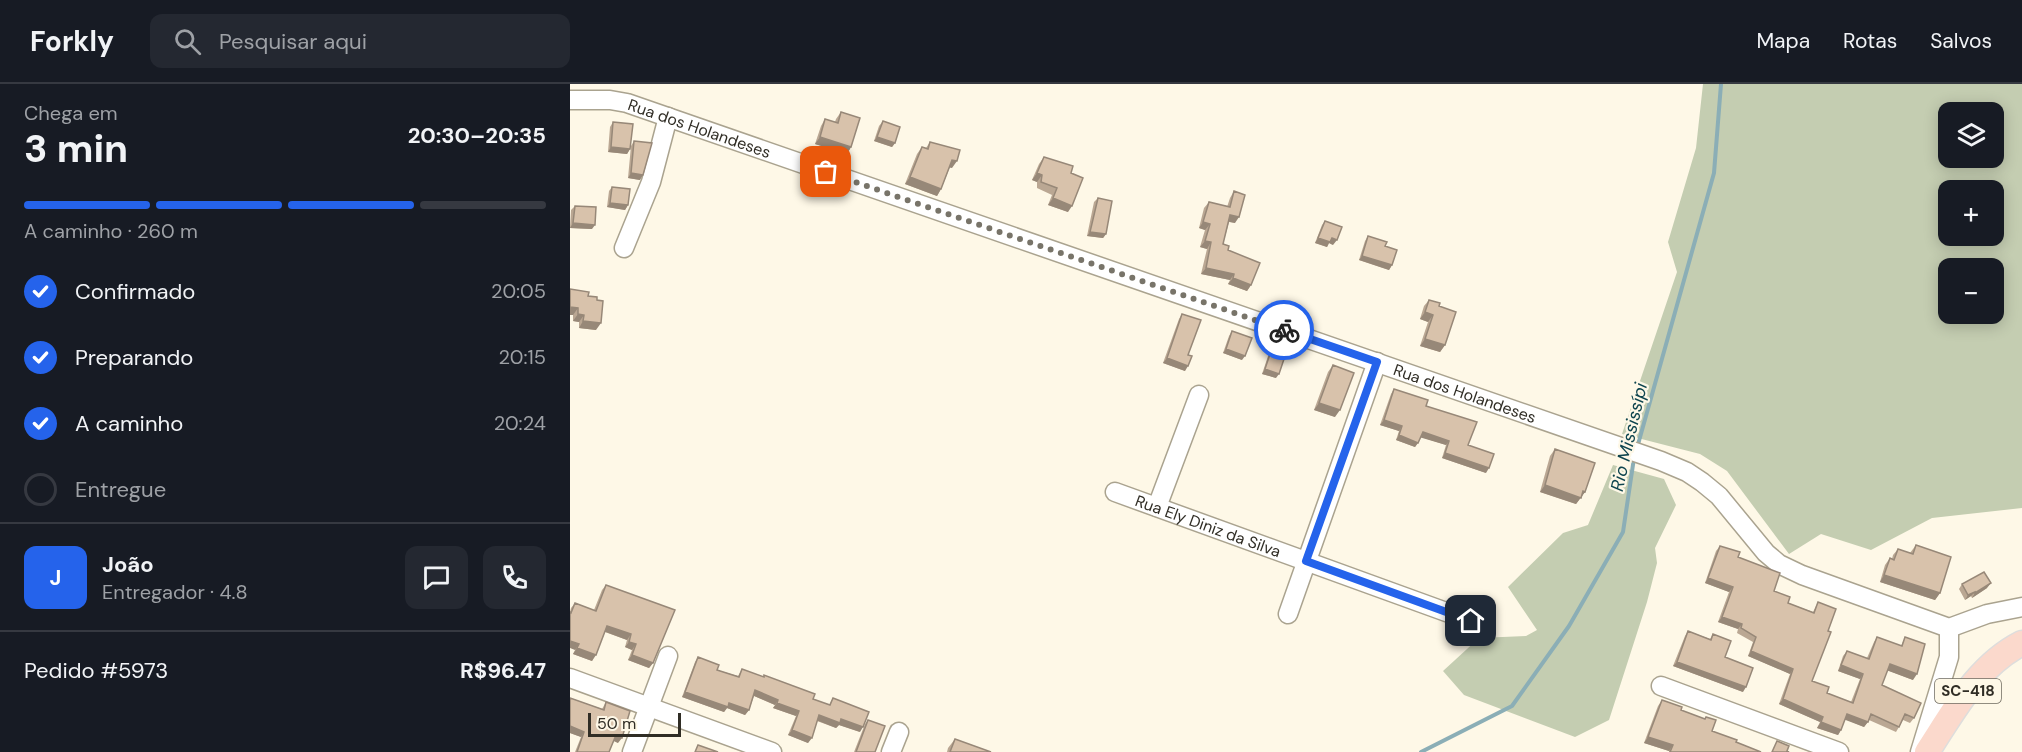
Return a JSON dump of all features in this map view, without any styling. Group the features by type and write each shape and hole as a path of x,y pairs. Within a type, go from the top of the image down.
{"main road":[{"name":"SC-418","path":"1927,752 1958,704 1989,665 2022,643"}],"street":[{"name":"Rua dos Holandeses","path":"570,100 610,100 627,103 1636,452 1687,472 1719,495 1766,553 1779,564 1802,575 1949,628"},
{"path":"624,248 651,182 668,117"},
{"path":"1288,614 1377,362"},
{"path":"1157,507 1199,395"},
{"name":"Rua Ely Diniz da Silva","path":"1115,492 1471,621"},
{"path":"1920,752 1949,657 1949,628 1987,614 2022,607"},
{"path":"632,752 668,656"},
{"path":"570,678 772,752"},
{"path":"1661,686 1839,752"},
{"path":"891,752 899,732"}],"green space":[{"path":"1703,84 2022,84 2022,508 1932,518 1871,550 1821,534 1789,554 1727,471 1700,454 1622,434 1677,272 1668,242 1696,148"},
{"path":"1613,465 1664,479 1676,505 1655,548 1657,563 1647,602 1609,720 1575,737 1464,695 1443,671 1479,638 1526,636 1537,630 1508,587 1563,533 1588,525"}],"building":[{"path":"841,112 860,118 851,147 820,137 825,119 838,123"},
{"path":"883,121 900,127 895,143 877,137"},
{"path":"613,122 633,124 630,149 611,147"},
{"path":"634,141 652,143 643,175 631,173"},
{"path":"930,142 960,150 957,161 952,160 941,189 910,177 922,147 928,149"},
{"path":"1044,157 1073,166 1071,173 1083,178 1072,206 1053,198 1057,188 1041,182 1042,175 1037,173"},
{"path":"612,187 630,189 628,205 610,203"},
{"path":"1234,191 1245,195 1239,217 1230,215 1223,244 1229,246 1228,250 1260,263 1251,285 1233,278 1234,274 1206,268 1211,242 1205,241 1210,224 1203,222 1209,202 1230,207"},
{"path":"1098,198 1112,201 1106,234 1090,232"},
{"path":"575,206 596,207 595,225 573,223"},
{"path":"1325,221 1342,227 1337,240 1332,238 1330,242 1318,238"},
{"path":"1368,236 1387,242 1385,246 1397,250 1392,265 1362,256"},
{"path":"570,289 589,292 588,296 597,297 597,300 603,301 601,323 583,321 584,315 578,314 578,308 570,307"},
{"path":"1429,300 1456,312 1445,345 1425,339 1433,315 1425,312"},
{"path":"1182,314 1201,320 1188,355 1192,356 1188,366 1167,358"},
{"path":"1232,331 1252,338 1245,356 1226,349"},
{"path":"1273,345 1287,350 1279,374 1265,369"},
{"path":"1333,365 1354,373 1340,410 1319,403"},
{"path":"1394,389 1428,400 1426,406 1477,422 1468,445 1494,454 1489,468 1445,453 1449,441 1423,432 1418,443 1399,435 1402,426 1384,420"},
{"path":"1555,449 1595,463 1581,498 1545,485"},
{"path":"1916,545 1951,557 1940,593 1884,575 1890,558 1894,560 1898,549 1913,554"},
{"path":"1720,546 1740,552 1738,557 1780,573 1774,591 1790,597 1788,603 1814,613 1818,602 1836,609 1828,631 1831,632 1812,681 1829,687 1827,693 1853,703 1863,674 1841,665 1847,651 1869,659 1877,637 1902,646 1905,637 1925,644 1917,674 1890,664 1882,685 1921,703 1914,718 1905,714 1899,727 1871,714 1868,722 1847,714 1841,730 1821,722 1823,717 1783,699 1793,669 1751,651 1756,637 1741,628 1742,624 1722,617 1733,587 1708,578"},
{"path":"1984,572 1991,583 1968,595 1962,584"},
{"path":"606,585 675,610 653,663 632,655 636,644 629,642 631,634 607,626 596,655 577,648 579,644 570,641 570,612 575,603 596,611"},
{"path":"1688,631 1711,640 1713,634 1731,641 1725,657 1753,668 1746,687 1677,662"},
{"path":"698,657 719,665 717,670 739,677 742,669 764,677 764,675 815,694 813,699 830,705 833,698 869,712 863,727 841,719 840,723 819,715 812,738 792,730 799,711 777,703 778,700 755,690 749,710 729,703 728,707 685,692"},
{"path":"570,698 604,710 606,702 630,711 622,738 616,735 609,752 577,752 584,732 570,726"},
{"path":"1662,700 1705,719 1706,717 1716,720 1712,731 1761,752 1670,752 1673,745 1648,737"},
{"path":"868,720 885,726 875,752 856,752"},
{"path":"955,739 991,752 950,752"},
{"path":"1777,741 1789,746 1787,751 1789,752 1772,752"},
{"path":"698,745 718,752 695,752"}],"waterway":[{"name":"Rio Mississípi","path":"1637,448 1714,173 1721,84"},
{"name":"Rio Mississípi","path":"1421,752 1512,706 1569,626 1623,532 1634,458"}],"way so far":[{"path":"826,172 1284,330"}],"route":[{"path":"1284,330 1377,362 1306,561 1471,621"}]}
